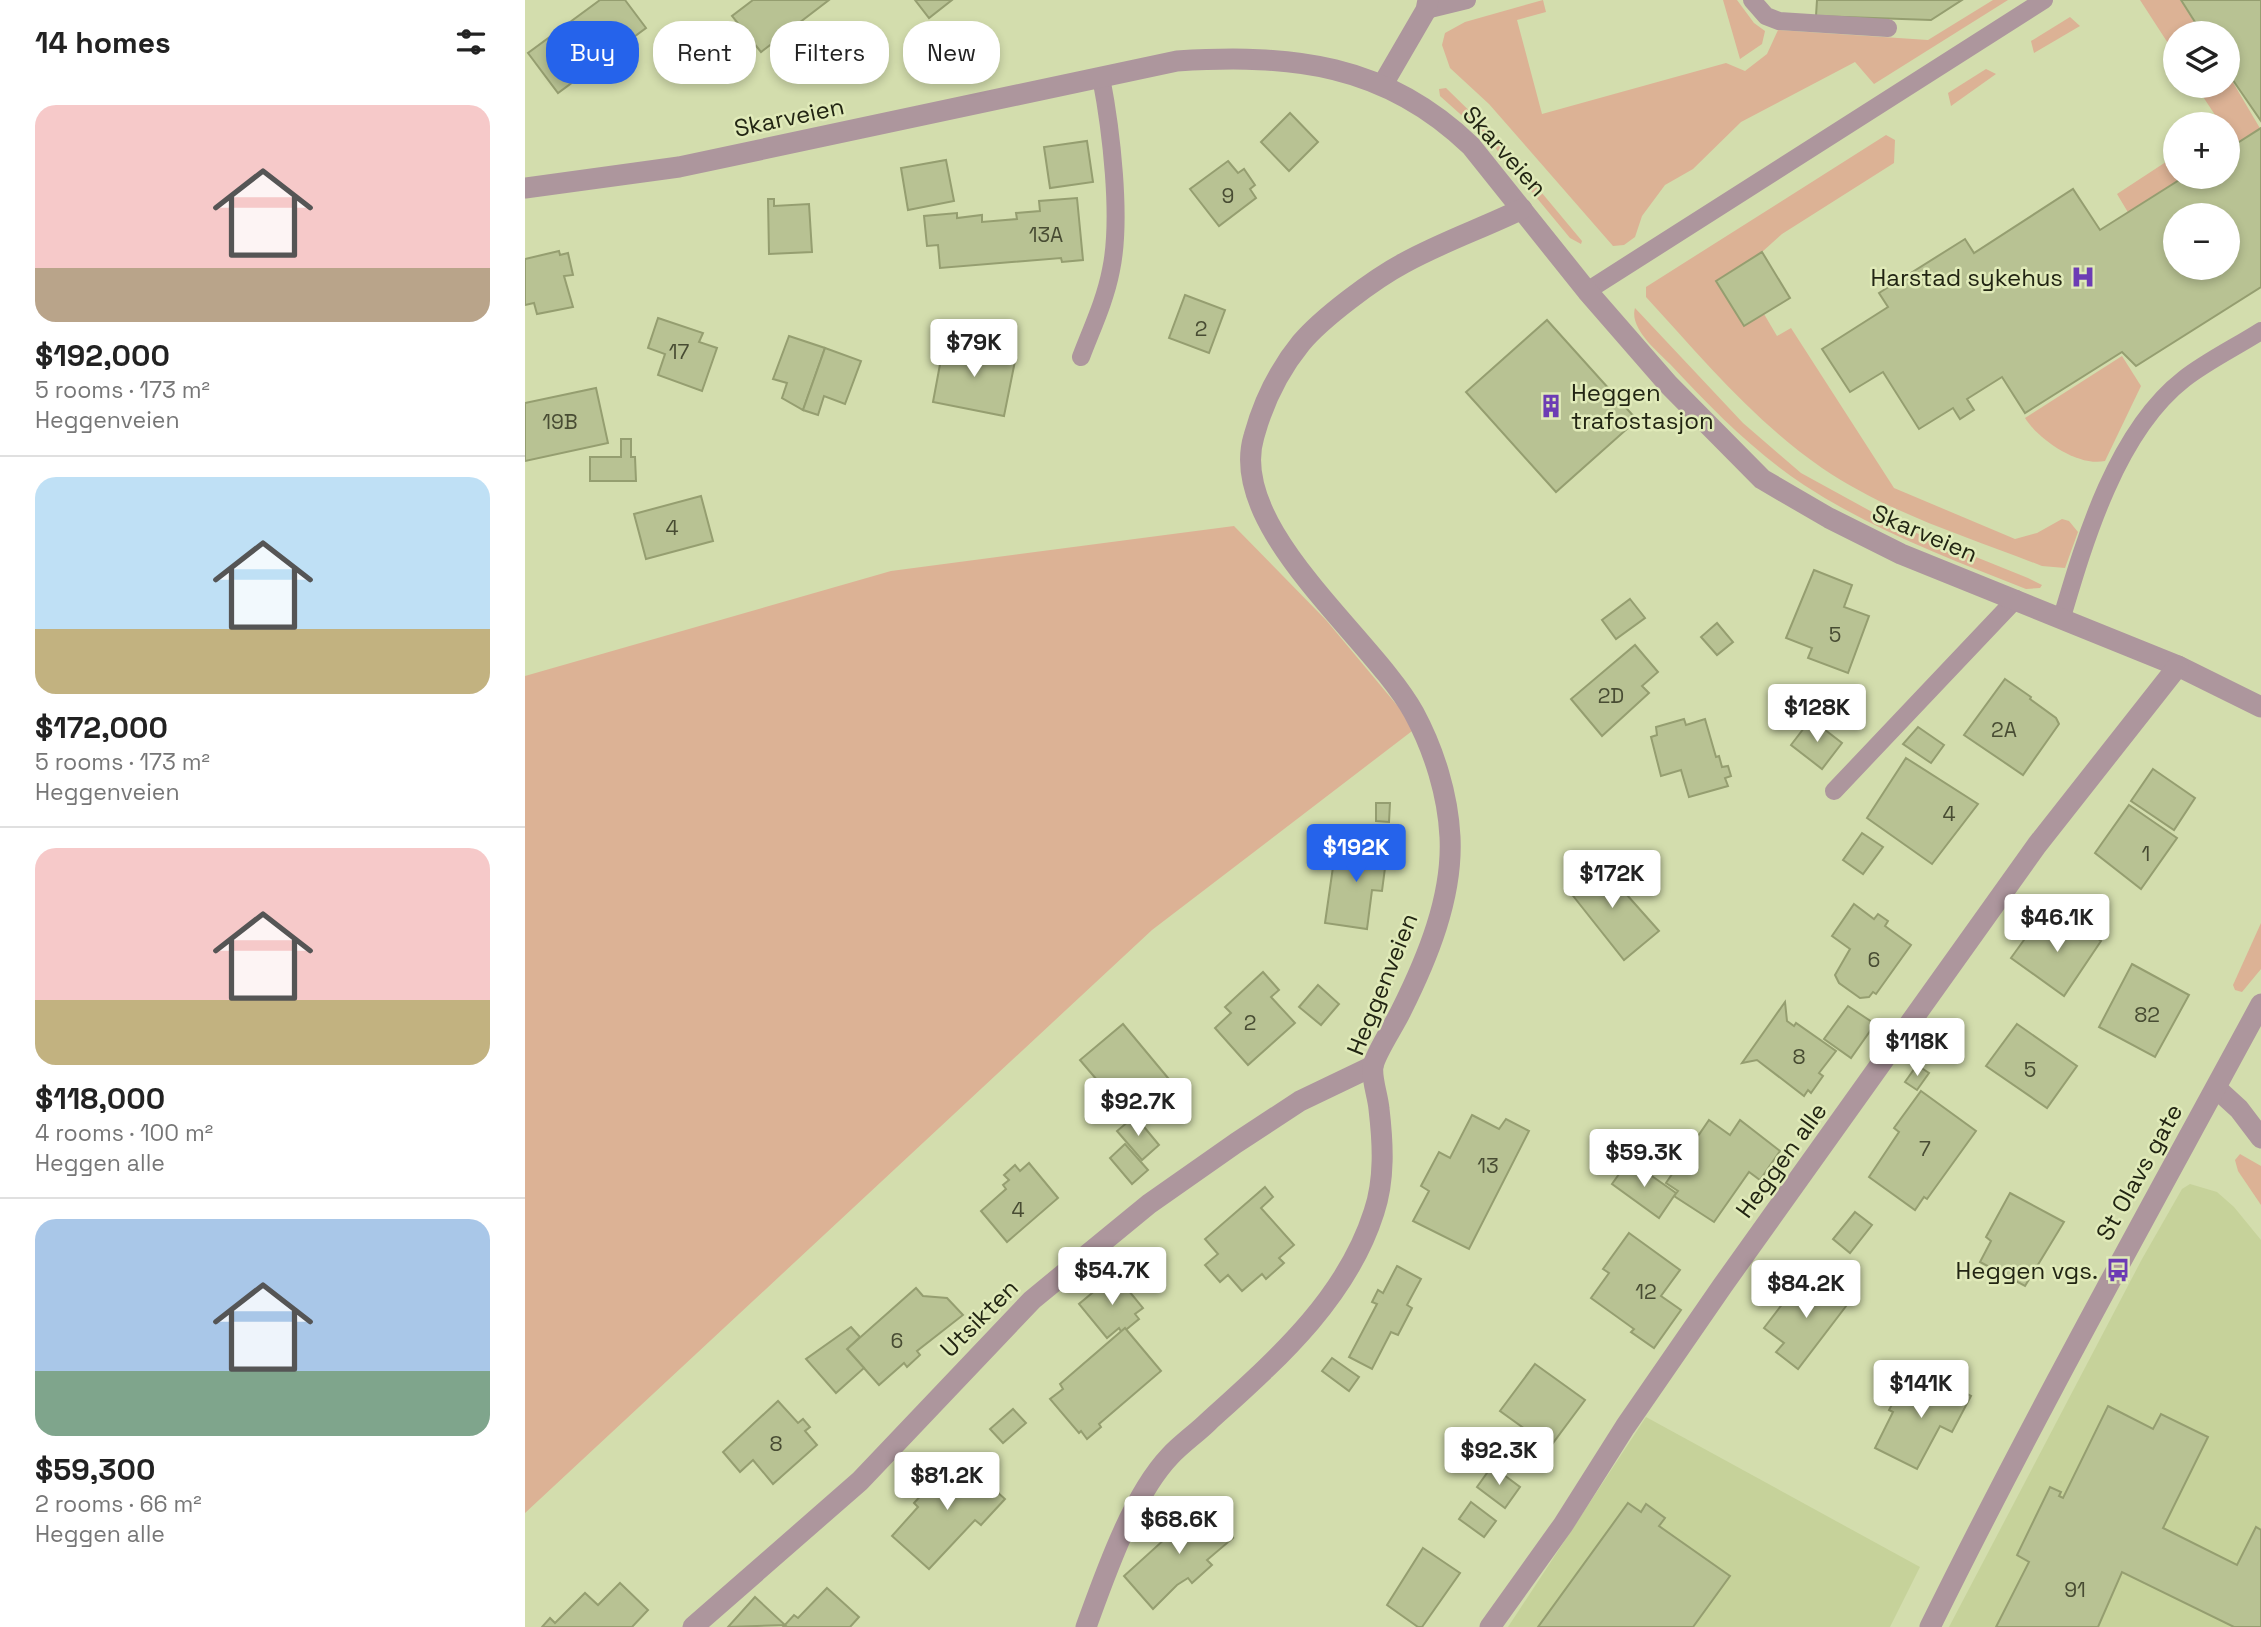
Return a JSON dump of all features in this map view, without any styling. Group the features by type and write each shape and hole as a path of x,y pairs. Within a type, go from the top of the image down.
{"street":[{"path":"1383,84 1427,5"},
{"name":"Skarveien","path":"525,188 679,167 1177,61 1242,57 1320,65 1383,84 1422,104 1450,125 1471,146 1587,291 1668,384 1762,479 1829,518 1901,554 2178,666 2261,707"},
{"name":"Heggenveien","path":"1086,1627 1133,1513 1168,1457 1257,1377 1319,1315 1351,1266 1374,1212 1382,1176 1382,1132 1373,1066 1407,1000 1438,918 1448,875 1450,838 1444,796 1432,754 1413,712 1392,681 1272,534 1252,487 1251,442 1268,396 1301,342 1350,300 1400,265 1523,209"},
{"name":"Heggen alle","path":"1490,1627 1563,1525 1625,1427 1723,1285 1965,950 2037,845 2178,666"},
{"name":"St Olavs gate","path":"1930,1627 1987,1511 2261,1004"},
{"name":"Utsikten","path":"693,1627 860,1481 1032,1300 1149,1204 1236,1143 1300,1101 1373,1066"},
{"path":"2216,1088 2239,1109 2261,1138"}],"lane":[{"path":"1427,5 1467,0"},
{"path":"1752,0 1766,16 1779,21 1888,28"},
{"path":"1587,291 2044,0"},
{"path":"1080,357 1102,304 1114,247 1110,134 1101,77"},
{"path":"2062,617 2117,465 2146,419 2183,380 2261,331"},
{"path":"1834,791 2016,599"}],"shaded area":[{"path":"1543,0 1546,12 1517,20 1542,114 1726,63 1745,71 1767,54 1778,30 1928,40 1993,0 2008,0 1874,84 1855,62 1741,122 1693,169 1665,185 1642,216 1635,237 1624,245 1613,246 1489,104 1450,68 1442,45 1445,33 1465,22"},
{"path":"1723,0 1737,0 1754,23 1765,31 1762,44 1740,59"},
{"path":"2140,0 2180,0 2193,21 2163,21 2163,35"},
{"path":"2070,17 2080,26 2034,53 2031,41"},
{"path":"1986,69 1996,74 1951,106 1948,93"},
{"path":"1446,88 1492,133 1582,241 1581,244 1570,238 1487,138 1440,96 1439,89"},
{"path":"2240,94 2261,130 2240,143 2240,112 2213,112 2204,98 2240,98"},
{"path":"1886,135 1895,140 1894,163 1782,234 1762,252 1716,281 1744,326 1764,314 1777,336 1791,328 1894,488 2015,539 2037,533 2062,519 2069,521 2078,532 2065,568 2042,566 1929,523 1874,498 1822,468 1797,450 1751,409 1646,297 1646,287"},
{"path":"2163,164 2163,189 2169,189 2129,214 2117,194"},
{"path":"1635,308 1743,423 1801,473 1894,524 2028,578 2042,585 2040,588 2026,589 1912,543 1857,516 1804,485 1734,429 1652,346 1636,323"},
{"path":"2122,356 2141,386 2105,461 2094,462 2071,456 2039,434 2025,418"},
{"path":"1234,526 1326,620 1416,728 1152,930 525,1513 525,676 891,571"},
{"path":"2261,923 2261,969 2242,992 2235,990 2233,985"},
{"path":"2240,1154 2261,1166 2261,1205 2238,1171 2235,1160"},
{"path":"2190,1184 2217,1192 2234,1207 2261,1240 2261,1627 1949,1627 2142,1259 2182,1189"},
{"path":"1646,1417 1920,1567 1890,1627 1508,1627"}],"building":[{"path":"600,0 625,0 646,28 639,33 639,21 571,21"},
{"path":"753,0 829,0 802,21 770,21 770,45 761,52 756,46 756,21 736,21 732,16"},
{"path":"915,0 952,0 929,18"},
{"path":"1817,0 1962,0 1931,20 1816,16"},
{"path":"2181,0 2261,0 2261,121 2240,90 2240,21 2194,21"},
{"path":"546,40 546,77 528,53"},
{"path":"551,84 570,84 558,93"},
{"path":"1290,113 1318,142 1289,171 1261,142"},
{"name":"Harstad sykehus","path":"2261,128 2261,287 2136,366 2122,352 2025,413 2002,377 1967,399 1974,410 1960,419 1953,408 1919,429 1883,372 1850,392 1822,349 1888,307 1879,293 1965,239 1974,253 2073,189 2100,230 2165,189 2240,189 2240,141"},
{"path":"1087,141 1093,182 1050,188 1044,147"},
{"path":"946,160 954,201 908,210 901,168"},
{"path":"1228,161 1238,173 1244,169 1255,185 1250,189 1256,198 1219,226 1190,189"},
{"path":"1077,198 1083,260 1062,262 1061,258 940,268 938,245 927,246 924,216 957,213 957,218 982,215 982,222 1017,219 1016,213 1040,211 1039,201"},
{"path":"768,199 774,199 774,206 809,204 812,252 769,254"},
{"path":"559,251 560,255 568,253 573,275 564,276 573,307 537,314 534,303 525,305 525,259"},
{"path":"1762,252 1790,298 1744,326 1716,281"},
{"path":"1185,295 1225,310 1209,353 1169,338"},
{"path":"658,318 703,333 699,342 717,348 702,391 658,375 665,354 648,348"},
{"name":"Heggen trafostasjon","path":"1547,320 1637,420 1556,492 1466,392"},
{"path":"789,336 825,348 803,410 782,398 787,383 773,379"},
{"path":"944,343 1016,356 1004,416 933,402"},
{"path":"825,348 861,361 845,404 824,396 818,415 803,410"},
{"path":"596,388 608,443 525,461 525,403"},
{"path":"621,439 631,439 631,457 635,457 636,481 590,481 590,457 621,457"},
{"path":"701,496 713,541 646,559 634,514"},
{"path":"1814,570 1852,585 1844,607 1869,616 1848,673 1808,658 1812,648 1786,638"},
{"path":"1630,599 1645,618 1616,639 1602,620"},
{"path":"1717,623 1733,642 1717,655 1701,637"},
{"path":"1635,645 1658,672 1642,686 1649,693 1602,736 1571,699"},
{"path":"2005,679 2031,697 2030,699 2056,718 2059,724 2023,775 1964,735"},
{"path":"1684,719 1686,725 1705,719 1716,757 1719,756 1722,767 1728,766 1731,776 1725,778 1728,786 1689,797 1681,770 1661,776 1651,737 1657,735 1656,727"},
{"path":"1811,719 1842,743 1822,769 1791,745"},
{"path":"1918,727 1944,745 1931,763 1903,744"},
{"path":"1906,758 1978,804 1932,864 1867,818"},
{"path":"2153,769 2195,798 2174,830 2131,801"},
{"path":"1376,803 1390,803 1389,822 1376,821"},
{"path":"2129,805 2177,838 2141,889 2095,853"},
{"path":"1862,833 1883,847 1863,874 1843,860"},
{"path":"1350,839 1388,845 1382,891 1372,890 1367,929 1325,923 1334,860 1347,862"},
{"path":"1595,859 1659,931 1624,960 1570,892 1570,881"},
{"path":"1854,904 1874,919 1878,914 1888,921 1885,926 1911,945 1876,994 1873,992 1869,997 1860,998 1839,983 1835,975 1850,949 1832,936"},
{"path":"2067,916 2101,941 2064,996 2011,958 2037,922 2054,934"},
{"path":"2132,964 2189,995 2155,1057 2099,1027"},
{"path":"1263,972 1279,990 1271,997 1295,1023 1248,1065 1215,1028 1231,1013 1225,1007"},
{"path":"1318,985 1339,1004 1321,1025 1299,1007"},
{"path":"1785,1002 1787,1021 1794,1026 1796,1023 1836,1051 1819,1073 1823,1076 1811,1093 1808,1090 1804,1096 1757,1060 1742,1063"},
{"path":"1848,1006 1875,1024 1851,1058 1824,1039"},
{"path":"1123,1024 1168,1078 1126,1114 1080,1060"},
{"path":"2017,1024 2077,1066 2047,1108 1986,1066"},
{"path":"1917,1065 1929,1073 1917,1090 1905,1082"},
{"path":"1921,1091 1976,1131 1927,1199 1924,1197 1915,1210 1869,1177 1899,1132 1894,1128"},
{"path":"1472,1115 1499,1129 1506,1119 1529,1131 1469,1249 1413,1221 1429,1191 1421,1186 1439,1152 1450,1158"},
{"path":"1135,1116 1159,1145 1142,1160 1117,1131"},
{"path":"1709,1120 1730,1135 1740,1120 1780,1151 1760,1180 1749,1172 1714,1222 1674,1196 1678,1191 1666,1183"},
{"path":"1125,1144 1148,1170 1132,1184 1110,1158"},
{"path":"1629,1160 1676,1193 1659,1218 1612,1184"},
{"path":"1029,1163 1058,1198 1007,1242 981,1211 1006,1189 1003,1185 1009,1180 1004,1175 1015,1165 1020,1171"},
{"path":"1265,1187 1273,1197 1261,1208 1294,1245 1279,1258 1284,1263 1266,1279 1262,1274 1242,1291 1228,1275 1220,1282 1205,1265 1218,1254 1205,1239"},
{"path":"2010,1193 2064,1222 2025,1286 1980,1262 1991,1241 1986,1237"},
{"path":"1855,1212 1872,1225 1850,1253 1833,1239"},
{"path":"1629,1233 1680,1270 1661,1296 1681,1310 1654,1348 1631,1332 1634,1329 1591,1298 1609,1273 1603,1269"},
{"path":"1397,1266 1421,1279 1407,1305 1412,1308 1398,1335 1391,1332 1372,1369 1349,1357 1377,1304 1372,1302 1378,1290 1383,1293"},
{"path":"1115,1274 1143,1308 1135,1314 1139,1319 1122,1333 1119,1328 1107,1338 1079,1304"},
{"path":"1831,1280 1853,1297 1798,1369 1776,1352 1784,1343 1764,1328 1800,1281 1819,1295"},
{"path":"916,1288 923,1296 947,1298 963,1315 917,1351 920,1355 907,1367 904,1363 879,1385 847,1349"},
{"path":"851,1327 860,1337 847,1349 864,1368 836,1393 806,1359"},
{"path":"1125,1328 1161,1371 1099,1424 1101,1427 1087,1439 1050,1399 1063,1389 1060,1384"},
{"path":"1332,1358 1359,1377 1349,1391 1322,1371"},
{"path":"1535,1364 1585,1400 1550,1447 1500,1411"},
{"path":"1928,1374 1971,1396 1952,1432 1940,1426 1917,1469 1875,1448 1893,1412 1889,1410 1902,1386 1918,1394"},
{"path":"778,1401 798,1423 803,1419 810,1427 805,1431 817,1445 773,1484 753,1460 740,1472 723,1452"},
{"path":"2108,1406 2153,1429 2161,1414 2208,1437 2163,1528 2237,1565 2256,1527 2261,1530 2261,1627 2234,1627 2122,1572 2098,1627 1996,1627 2029,1562 2017,1555 2050,1487 2061,1492 2059,1496 2063,1498"},
{"path":"1013,1409 1026,1423 1003,1443 990,1429"},
{"path":"957,1456 1005,1499 981,1525 975,1520 929,1569 892,1536 918,1507 914,1503"},
{"path":"1492,1466 1520,1487 1505,1508 1477,1487"},
{"path":"1471,1502 1496,1521 1484,1537 1459,1519"},
{"path":"1628,1503 1641,1512 1646,1504 1665,1518 1659,1526 1730,1576 1693,1627 1538,1627"},
{"path":"1203,1505 1233,1538 1207,1560 1212,1565 1192,1583 1188,1578 1177,1585 1153,1609 1124,1576 1166,1538 1162,1533 1188,1511 1192,1515"},
{"path":"1423,1548 1460,1573 1422,1627 1418,1627 1387,1605"},
{"path":"620,1583 648,1610 632,1627 542,1627 550,1618 555,1623 585,1593 598,1605"},
{"path":"827,1588 859,1617 850,1627 783,1627 794,1615 798,1618"},
{"path":"755,1597 785,1625 728,1627"}],"place":[{"name":"Harstad sykehus","path":"2083,277"},
{"name":"Heggen trafostasjon","path":"1551,406"},
{"name":"Heggen vgs.","path":"2118,1270"}]}
